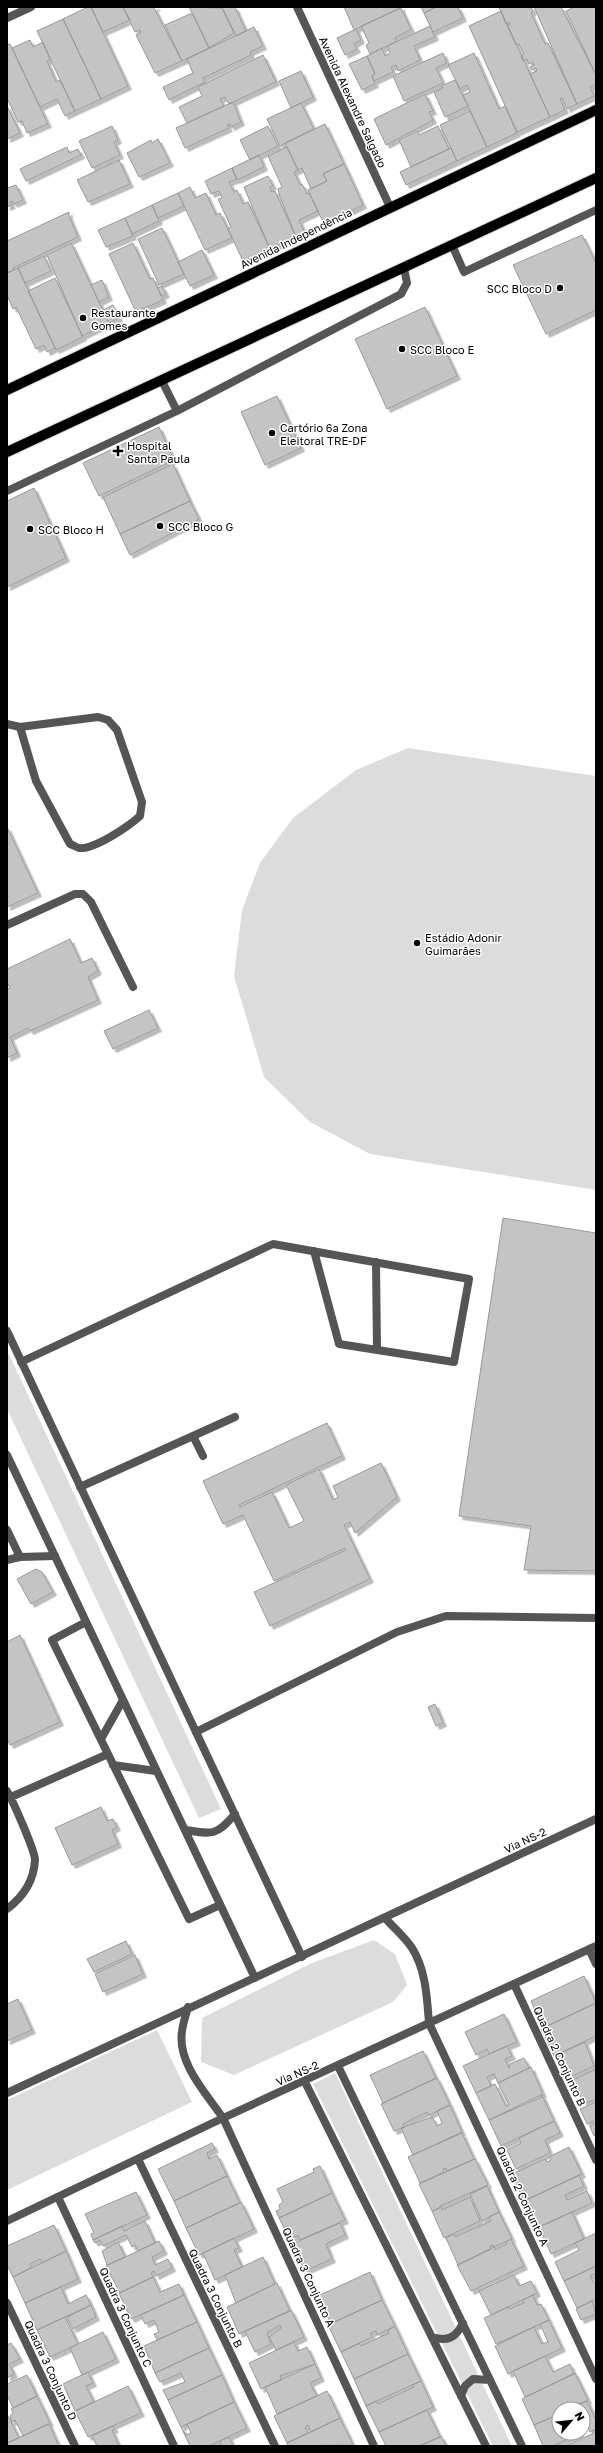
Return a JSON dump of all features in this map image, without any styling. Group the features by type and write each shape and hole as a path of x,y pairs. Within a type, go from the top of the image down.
{"main road":[{"name":"Avenida Independência","path":"7,390 596,110"},
{"path":"584,116 596,119"},
{"path":"7,452 596,178"}],"street":[{"path":"7,18 31,7"},
{"name":"Avenida Alexandre Salgado","path":"297,7 390,207"},
{"path":"452,246 464,272 596,210"},
{"path":"7,491 176,411 402,294 407,283 404,268"},
{"path":"162,381 176,411"},
{"path":"7,724 20,727 98,717 108,720 117,730 142,802 140,816 118,833 89,847 79,848 70,844 36,782 20,727"},
{"path":"7,925 75,894 83,894 91,902 133,987"},
{"path":"21,1362 273,1244 314,1250 469,1280 454,1362 339,1344 314,1250"},
{"path":"376,1262 376,1350"},
{"path":"7,1331 302,1957"},
{"path":"80,1487 235,1417"},
{"path":"193,1436 203,1456"},
{"path":"7,1456 255,1978"},
{"path":"7,1530 20,1557"},
{"path":"7,1560 20,1557 55,1556"},
{"path":"196,1732 397,1632 446,1616 596,1618"},
{"path":"86,1622 52,1640 189,1919 220,1905"},
{"path":"101,1740 123,1700"},
{"path":"7,1909 18,1901 30,1882 35,1858 9,1794 108,1754"},
{"path":"114,1765 156,1771"},
{"path":"186,1830 214,1834 223,1828 235,1814"},
{"name":"Via NS-2","path":"7,2093 188,2007 302,1957 596,1818"},
{"path":"385,1918 412,1948 420,1966 427,1990 429,2023"},
{"path":"592,1948 596,1964"},
{"name":"Via NS-2","path":"7,2221 223,2118 305,2082 592,1948"},
{"name":"Quadra 2 Conjunto B","path":"514,1984 596,2160"},
{"name":"Quadra 3 Conjunto A","path":"188,2007 181,2032 184,2056 194,2076 223,2118 374,2446"},
{"name":"Quadra 2 Conjunto A","path":"429,2023 596,2379"},
{"path":"338,2066 522,2446"},
{"path":"305,2082 486,2446"},
{"name":"Quadra 3 Conjunto B","path":"138,2159 275,2446"},
{"name":"Quadra 3 Conjunto C","path":"58,2197 174,2446"},
{"name":"Quadra 3 Conjunto D","path":"7,2304 75,2446"},
{"path":"432,2337 441,2340 452,2338 458,2332 462,2324"},
{"path":"461,2396 466,2386 473,2379 490,2380"}],"shaded area":[{"name":"Estádio Adonir Guimarães","path":"408,748 596,776 596,1190 370,1154 310,1122 264,1077 234,976 242,910 260,863 293,818 356,770"},
{"path":"7,1350 221,1809 199,1818 7,1409"},
{"path":"374,1940 395,1954 407,1985 393,2002 234,2075 201,2062 202,2018 312,1963"},
{"path":"157,2030 192,2102 7,2190 7,2100"},
{"path":"335,2073 512,2446 493,2446 313,2084"}],"building":[{"path":"91,7 128,86 101,99 63,19"},
{"path":"91,7 123,7 130,20 103,32"},
{"path":"123,7 157,7 154,8 182,61 155,73 136,35 141,33 140,30 135,32"},
{"path":"189,7 222,8 234,33 209,48"},
{"path":"222,7 235,7 246,31 236,36"},
{"path":"344,7 402,7 354,30"},
{"path":"421,7 436,7 424,13"},
{"path":"436,7 458,7 463,18 433,32 424,13"},
{"path":"499,7 531,7 533,11 531,13 545,44 548,43 577,104 567,109 562,98 560,99 565,110 550,117 530,74 537,71 536,68 532,70 530,67 534,65 533,62 529,64 527,59 523,61 521,56 524,54 519,44 516,45 507,25 510,24 509,22 506,24"},
{"path":"534,7 561,7 596,75 596,84 590,87 594,96 577,104"},
{"path":"574,7 595,7 596,10 596,75 566,11"},
{"path":"401,8 411,29 395,38 396,42 370,54 366,45 369,43 361,26"},
{"path":"501,11 550,117 517,132 469,26"},
{"path":"193,14 209,48 182,61 165,25"},
{"path":"63,19 101,99 75,111 37,31"},
{"path":"430,26 435,37 414,46 420,60 398,71 396,65 391,67 393,72 374,81 372,76 375,74 367,56 382,48 385,56 390,53 387,46"},
{"path":"254,27 263,46 250,52 251,55 203,78 205,82 169,100 163,87 193,73 187,59"},
{"path":"356,29 361,40 354,44 357,49 345,55 337,38"},
{"path":"30,40 33,47 43,42 50,59 47,61 56,82 60,80 75,111 65,116 57,99 40,107 12,48"},
{"path":"10,44 48,124 27,133 22,121 18,122 7,98 7,45"},
{"path":"443,53 447,63 436,68 443,83 404,101 393,76"},
{"path":"474,53 499,109 505,106 517,133 487,147 463,95 470,92 467,85 460,89 448,65"},
{"path":"263,55 276,82 229,104 225,97 220,99 224,106 187,123 179,107 202,96 198,87"},
{"path":"367,56 375,74 372,76 375,84 362,90 349,64"},
{"path":"301,71 313,97 291,108 279,81"},
{"path":"455,80 468,106 445,117 434,92 443,88 441,86"},
{"path":"425,94 433,111 429,112 433,120 386,145 374,119"},
{"path":"233,102 241,122 231,127 230,124 227,125 229,128 185,148 176,128"},
{"path":"301,103 314,129 280,146 267,119"},
{"path":"7,106 20,133 7,139"},
{"path":"470,111 487,147 457,161 440,125"},
{"path":"325,124 344,164 323,174 327,181 311,189 302,168 298,170 285,143"},
{"path":"112,126 118,140 114,142 120,155 92,168 79,141"},
{"path":"268,126 278,146 250,160 240,140"},
{"path":"438,126 449,149 411,167 399,140 417,131 419,135"},
{"path":"158,139 170,163 139,177 127,153 151,140 152,143"},
{"path":"67,147 69,153 78,149 81,155 26,181 20,169"},
{"path":"287,147 298,170 294,172 300,185 302,184 307,194 309,193 318,211 299,220 305,233 296,237 279,194 278,189 282,187 268,156"},
{"path":"451,148 457,161 406,185 400,172"},
{"path":"259,155 264,167 237,180 232,168"},
{"path":"119,160 130,184 88,202 77,180"},
{"path":"344,164 363,205 324,224 308,190 327,181 323,174"},
{"path":"232,168 237,179 229,182 234,192 237,190 243,204 248,202 270,249 243,261 228,229 231,227 218,199 222,198 219,191 211,194 205,181"},
{"path":"268,176 273,186 270,187 272,192 275,191 296,237 270,249 244,187"},
{"path":"16,185 23,200 14,204 12,201 10,202 12,205 7,207 7,188"},
{"path":"190,187 195,198 206,193 216,215 220,213 232,238 205,250 178,193"},
{"path":"178,193 184,206 158,218 152,205"},
{"path":"152,205 159,221 132,234 125,218"},
{"path":"69,212 69,216 78,237 13,268 14,270 7,273 7,241"},
{"path":"125,218 133,236 106,247 98,230"},
{"path":"162,228 184,274 159,285 138,239"},
{"name":"SCC Bloco D","path":"582,235 596,263 596,310 546,334 513,265"},
{"path":"71,243 109,323 82,336 47,255"},
{"path":"133,243 150,279 153,278 163,300 136,312 109,254"},
{"path":"202,250 214,275 190,286 178,262"},
{"path":"44,256 51,271 25,283 18,268"},
{"path":"18,268 55,348 47,352 44,345 36,349 16,307 13,309 7,295 7,273"},
{"path":"55,278 83,337 56,350 28,291"},
{"path":"102,280 109,297 99,302 91,285"},
{"path":"162,286 166,294 161,296 158,288"},
{"path":"113,305 119,318 109,323 103,310"},
{"name":"SCC Bloco E","path":"425,307 457,376 387,409 355,339"},
{"name":"Cartório 6ª Zona Eleitoral TRE-DF","path":"277,396 301,448 265,465 241,412"},
{"path":"159,427 174,460 99,496 83,463"},
{"path":"173,464 190,501 120,534 103,497"},
{"name":"SCC Bloco H","path":"34,488 66,558 7,587 7,501"},
{"name":"SCC Bloco G","path":"190,501 199,519 130,555 120,534"},
{"path":"7,827 38,893 7,907"},
{"path":"70,939 81,963 92,958 98,971 88,977 98,1000 30,1031 28,1028 10,1037 17,1053 7,1058 7,989 10,988 7,982 7,969"},
{"path":"149,1010 158,1028 113,1049 104,1031"},
{"path":"503,1218 596,1233 596,1571 524,1570 531,1526 459,1516"},
{"path":"327,1423 342,1456 239,1505 240,1507 272,1492 289,1528 304,1521 286,1485 319,1469 333,1500 338,1497 333,1486 381,1463 397,1497 355,1533 350,1522 344,1525 370,1579 270,1626 254,1592 346,1550 345,1548 274,1581 243,1515 223,1524 203,1481"},
{"path":"36,1569 42,1572 53,1592 31,1604 17,1579"},
{"path":"20,1635 60,1722 10,1745 7,1739 7,1642"},
{"path":"435,1704 443,1723 436,1726 428,1707"},
{"path":"101,1807 107,1821 113,1819 117,1827 112,1830 118,1844 72,1865 55,1828"},
{"path":"126,1941 132,1954 94,1972 87,1959"},
{"path":"135,1955 143,1974 103,1992 95,1974"},
{"path":"584,1976 596,2003 543,2028 531,2001"},
{"path":"18,1999 32,2030 7,2041 7,2004"},
{"path":"596,2003 596,2036 554,2056 541,2029"},
{"path":"504,2014 517,2042 489,2054 487,2049 476,2055 465,2032"},
{"path":"585,2042 594,2066 570,2077 566,2069 563,2070 555,2056"},
{"path":"507,2046 512,2056 505,2059 509,2068 510,2064 524,2058 529,2068 498,2083 494,2074 487,2077 491,2086 476,2093 463,2066"},
{"path":"423,2051 436,2078 383,2103 370,2075"},
{"path":"531,2067 543,2094 489,2120 476,2093 495,2084 506,2106 509,2105 498,2083"},
{"path":"596,2069 596,2099 584,2104 573,2080"},
{"path":"437,2078 450,2105 429,2115 427,2112 403,2124 405,2127 394,2131 381,2104"},
{"path":"542,2095 554,2121 501,2146 489,2120 542,2097"},
{"path":"596,2102 596,2135 594,2136 590,2127 594,2124 593,2121 587,2124 580,2109"},
{"path":"450,2105 462,2132 413,2155 401,2128 432,2117 437,2126 442,2123 437,2111"},
{"path":"554,2121 560,2133 545,2140 550,2153 516,2169 507,2150 521,2143 519,2138"},
{"path":"462,2133 474,2159 447,2171 446,2168 443,2169 444,2172 420,2183 408,2157"},
{"path":"212,2143 215,2149 207,2153 209,2159 217,2155 227,2176 174,2201 158,2169"},
{"path":"569,2147 582,2174 524,2201 512,2174 545,2159 547,2162 551,2160 549,2157"},
{"path":"475,2159 488,2185 432,2211 419,2184"},
{"path":"320,2166 332,2193 279,2218 276,2211 280,2209 279,2205 283,2202 277,2189 314,2172 313,2169"},
{"path":"579,2175 584,2186 565,2195 567,2200 587,2191 592,2203 539,2227 526,2200"},
{"path":"227,2176 240,2203 186,2228 174,2201"},
{"path":"487,2186 499,2212 482,2221 470,2194"},
{"path":"136,2192 147,2215 93,2240 91,2234 94,2233 85,2214"},
{"path":"332,2193 345,2220 300,2240 298,2235 292,2238 288,2226 284,2228 279,2218"},
{"path":"470,2197 480,2221 444,2238 432,2211 441,2207 442,2210"},
{"path":"241,2202 254,2229 199,2255 186,2228"},
{"path":"499,2212 512,2239 494,2247 493,2245 490,2246 491,2249 458,2265 446,2238 454,2234 455,2237 491,2221 489,2217"},
{"path":"572,2212 584,2239 551,2254 539,2227"},
{"path":"145,2221 155,2243 138,2251 135,2245 132,2247 126,2235 103,2246 100,2240 95,2243 93,2240 122,2226 124,2231"},
{"path":"340,2223 345,2235 326,2244 332,2259 305,2271 292,2244"},
{"path":"54,2225 66,2251 42,2263 40,2259 30,2264 32,2267 13,2277 7,2265 7,2246"},
{"path":"596,2233 596,2266 564,2281 555,2262 579,2250 575,2243"},
{"path":"234,2238 239,2248 234,2250 242,2267 215,2280 203,2253"},
{"path":"511,2239 524,2266 471,2291 457,2265 494,2247 495,2250 507,2244 506,2242"},
{"path":"159,2241 164,2251 152,2257 155,2265 168,2259 172,2268 156,2276 154,2271 151,2273 153,2277 120,2293 106,2266"},
{"path":"118,2242 125,2257 107,2265 102,2251"},
{"path":"66,2251 78,2279 25,2303 13,2277"},
{"path":"263,2257 275,2284 236,2303 225,2275"},
{"path":"596,2266 596,2276 595,2274 590,2276 594,2283 596,2283 596,2299 577,2308 564,2281"},
{"path":"370,2272 382,2300 328,2325 327,2321 329,2320 318,2296"},
{"path":"514,2275 519,2286 531,2281 537,2293 491,2315 479,2291"},
{"path":"153,2277 160,2292 179,2284 184,2295 131,2319 119,2293"},
{"path":"277,2283 290,2311 239,2334 227,2307"},
{"path":"61,2287 68,2304 86,2295 91,2305 37,2330 25,2303"},
{"path":"184,2295 197,2322 157,2340 154,2334 159,2332 154,2320 145,2324 141,2315"},
{"path":"533,2295 537,2305 541,2304 549,2320 496,2344 484,2318 508,2307 509,2309 524,2303 523,2300"},
{"path":"382,2300 395,2326 377,2335 376,2331 371,2333 372,2337 341,2352 328,2325"},
{"path":"592,2301 596,2314 581,2320 576,2309"},
{"path":"91,2305 96,2317 73,2329 67,2317"},
{"path":"291,2310 304,2337 276,2350 269,2337 281,2328 280,2325 267,2333 271,2344 255,2352 245,2331"},
{"path":"65,2317 78,2344 50,2357 37,2330"},
{"path":"549,2320 562,2348 508,2374 495,2346 534,2327 542,2344 548,2342 540,2324"},
{"path":"197,2322 209,2348 155,2373 144,2346"},
{"path":"395,2326 408,2354 354,2379 341,2352 359,2343 361,2346 389,2333 388,2330"},
{"path":"103,2332 116,2359 82,2375 70,2348"},
{"path":"294,2342 298,2351 307,2347 315,2364 280,2376 281,2380 261,2389 249,2363"},
{"path":"11,2343 20,2359 9,2364 14,2374 7,2378 7,2345"},
{"path":"209,2348 222,2375 168,2400 163,2390 185,2382 181,2373 160,2382 155,2373"},
{"path":"408,2354 421,2381 366,2406 354,2379"},
{"path":"545,2356 553,2372 570,2364 574,2374 525,2397 513,2371"},
{"path":"315,2364 321,2378 310,2383 317,2396 277,2414 265,2387"},
{"path":"88,2372 93,2383 86,2386 94,2402 75,2411 63,2384"},
{"path":"575,2373 588,2400 551,2401 551,2418 534,2425 522,2399"},
{"path":"27,2375 37,2396 13,2408 7,2395 7,2386 9,2383"},
{"path":"222,2375 234,2402 181,2427 168,2400"},
{"path":"421,2381 433,2407 379,2432 366,2406 376,2401 378,2404 414,2387 412,2385"},
{"path":"128,2386 141,2413 88,2437 75,2411"},
{"path":"327,2391 340,2418 311,2432 308,2425 305,2427 308,2433 287,2443 274,2416"},
{"path":"37,2396 50,2423 23,2436 15,2420 12,2422 10,2416 13,2413 11,2409"},
{"path":"234,2402 247,2428 209,2446 190,2446 181,2427 186,2435 191,2433 187,2424"},
{"path":"591,2409 596,2420 596,2429 591,2432"},
{"path":"427,2410 440,2437 419,2446 386,2446 379,2432"},
{"path":"7,2414 19,2438 7,2443"},
{"path":"340,2418 353,2445 288,2446 287,2443"},
{"path":"551,2418 551,2441 564,2441 553,2446 543,2446 534,2425"},
{"path":"49,2424 59,2446 7,2446 7,2443"},
{"path":"113,2426 115,2429 112,2430 119,2446 97,2446 92,2436"},
{"path":"596,2429 596,2446 566,2446 577,2441 591,2441 591,2434 594,2433 593,2431"},
{"path":"441,2436 446,2446 419,2446 440,2437"},
{"path":"229,2437 233,2446 221,2446 220,2441"}],"place":[{"name":"SCC Bloco D","path":"560,288"},
{"name":"Restaurante Gomes","path":"83,318"},
{"name":"SCC Bloco E","path":"402,349"},
{"name":"Cartório 6ª Zona Eleitoral TRE-DF","path":"272,433"},
{"name":"Hospital Santa Paula","path":"118,451"},
{"name":"SCC Bloco G","path":"160,526"},
{"name":"SCC Bloco H","path":"30,529"},
{"name":"Estádio Adonir Guimarães","path":"417,943"}]}
